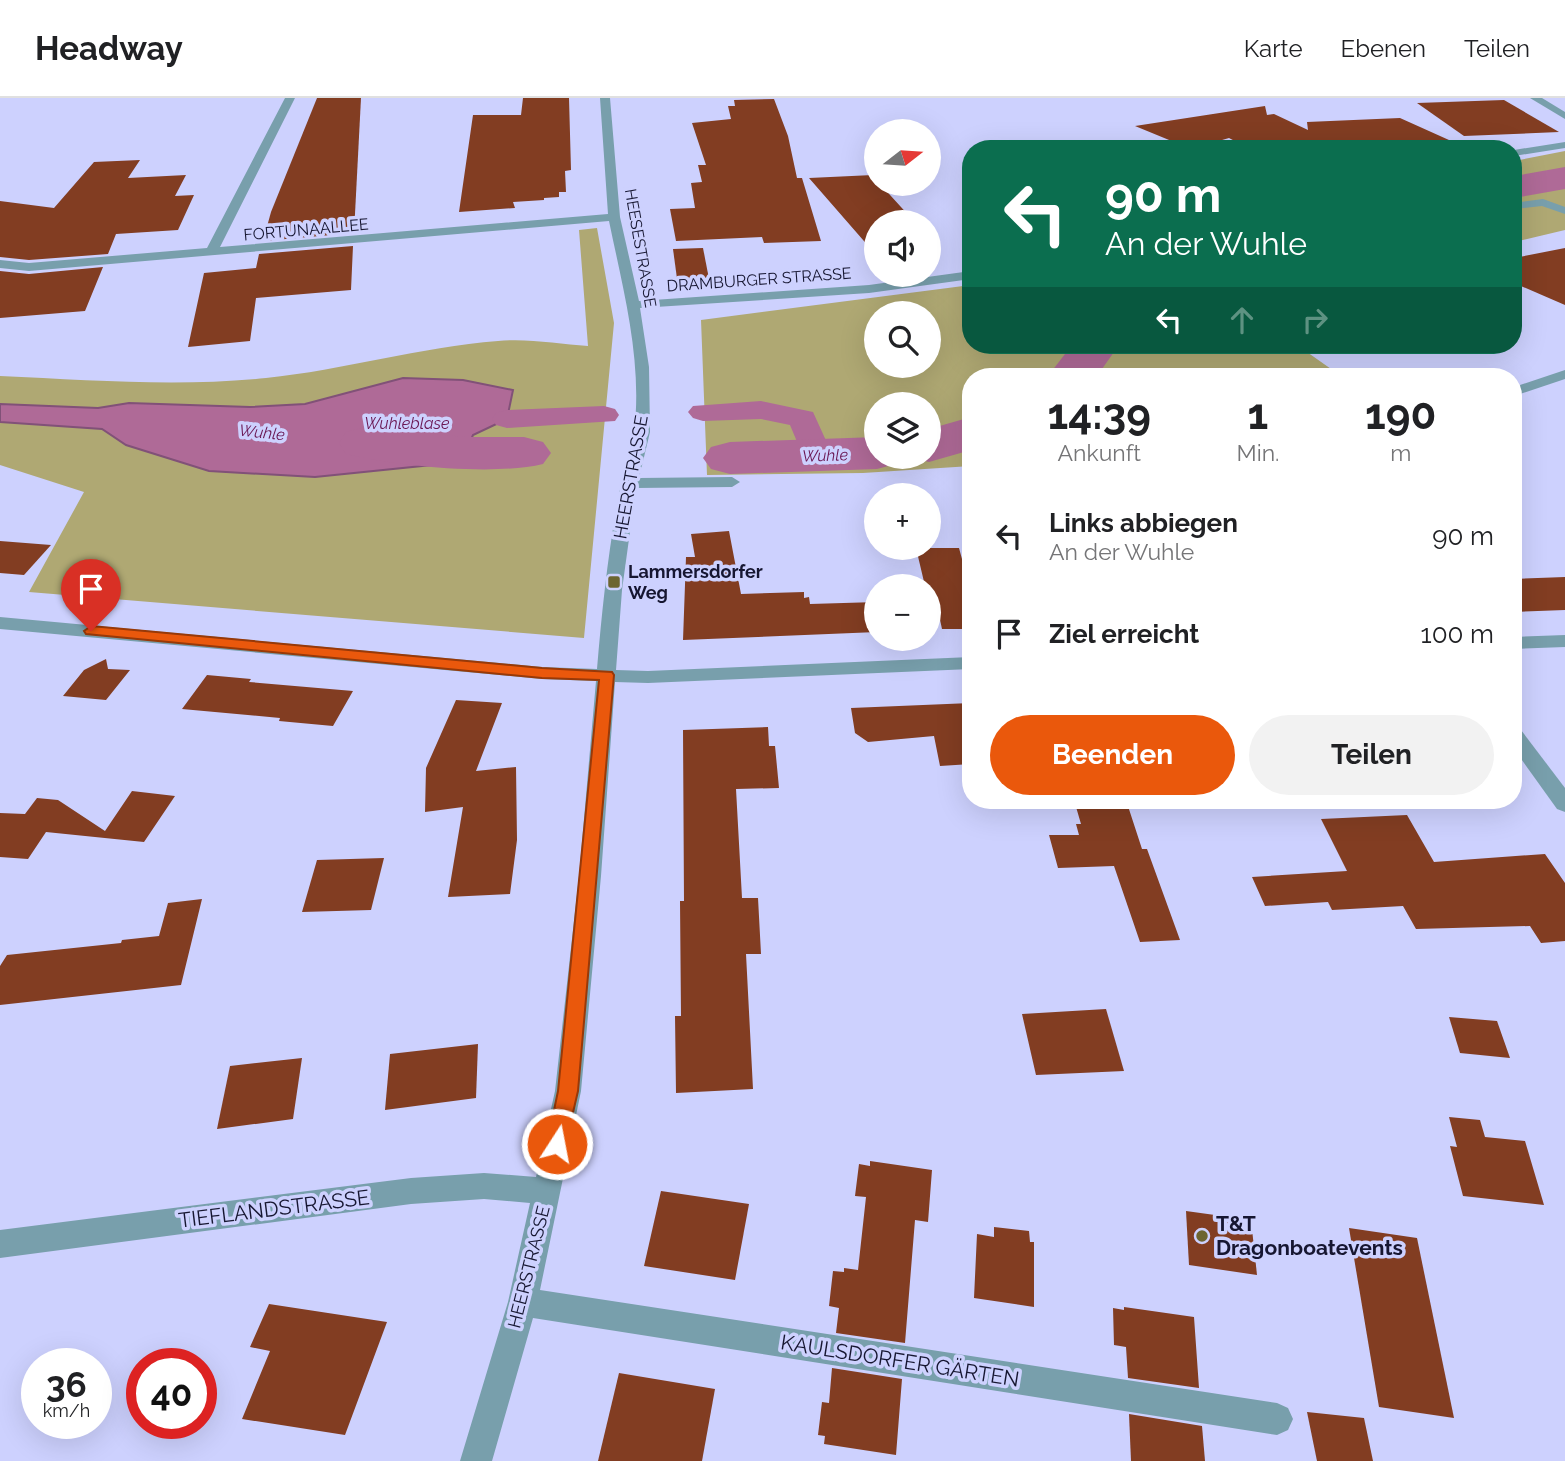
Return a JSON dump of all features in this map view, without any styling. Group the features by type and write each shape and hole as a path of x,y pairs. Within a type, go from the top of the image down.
{"street":[{"path":"211,253 290,98"},
{"name":"HEESESTRASSE","path":"605,98 614,217 633,304 642,367 643,404"},
{"path":"1535,98 1565,116"},
{"path":"1522,152 1565,145"},
{"path":"1522,205 1543,202 1565,211"},
{"name":"FORTUNAALLEE","path":"0,264 29,267 614,217"},
{"name":"DRAMBURGER STRASSE","path":"633,304 869,289 962,276"},
{"path":"1522,389 1565,374"},
{"name":"HEERSTRASSE","path":"476,1461 523,1302 568,1091 613,590 630,483 642,432 643,404"},
{"path":"630,483 732,482"},
{"path":"0,623 542,673 648,677 962,663"},
{"path":"1522,643 1565,642"},
{"path":"1522,745 1565,804"},
{"name":"TIEFLANDSTRASSE","path":"0,1244 411,1191 484,1186 548,1191"},
{"name":"KAULSDORFER GÄRTEN","path":"523,1302 1277,1419"}],"shaded area":[{"path":"1565,151 1565,230 1522,240 1522,159"},
{"path":"597,228 614,323 584,638 29,592 84,492 0,465 0,422 102,429 126,445 209,471 315,477 473,435 507,419 403,378 305,404 251,407 129,403 98,408 0,404 0,376 133,382 233,381 324,370 440,348 498,341 588,346 579,230"},
{"path":"962,286 962,354 1310,354 1330,368 962,368 962,467 941,468 941,392 864,392 864,469 925,469 863,473 707,475 701,320"}],"water":[{"name":"Wuhleblase","path":"403,378 463,380 513,390 507,419 473,435 461,462 315,477 209,471 126,445 102,429 0,422 0,404 98,408 129,403 250,407 305,404"}],"building":[{"path":"317,98 361,98 354,233 263,241 271,212"},
{"path":"523,98 569,98 571,170 565,171 566,192 559,192 559,197 544,200 513,202 515,208 459,212 473,115 521,115"},
{"path":"774,99 788,136 797,178 802,178 821,241 764,243 762,237 676,241 670,209 695,208 691,183 702,182 698,165 706,165 692,123 731,119 728,106 735,106 734,100"},
{"path":"1504,100 1559,132 1464,136 1417,103"},
{"path":"1265,106 1267,115 1274,114 1308,130 1307,122 1400,118 1449,140 1169,140 1135,126"},
{"path":"140,160 128,178 186,175 175,196 194,195 178,230 116,234 108,254 29,260 0,257 0,201 54,208 94,162"},
{"path":"864,175 864,196 891,196 904,210 864,210 864,241 809,178"},
{"path":"353,246 351,290 256,298 250,341 188,347 204,273 256,268 259,254"},
{"path":"703,248 710,284 678,286 673,249"},
{"path":"1565,248 1565,305 1522,286 1522,256"},
{"path":"103,267 85,311 0,318 0,271 29,274"},
{"path":"729,531 741,594 804,592 804,598 809,597 810,604 864,602 864,633 683,640 686,557 695,557 691,534"},
{"path":"0,541 51,545 24,575 0,573"},
{"path":"941,548 959,548 962,559 962,629 942,629 941,574 922,574 919,560 941,560"},
{"path":"1565,577 1565,610 1522,612 1522,579"},
{"path":"106,659 108,669 130,670 106,700 63,696 84,670"},
{"path":"207,675 251,679 249,682 353,691 333,726 182,709"},
{"path":"456,700 502,703 476,771 516,767 517,840 510,894 448,897 463,807 425,812 426,768"},
{"path":"962,703 962,765 940,766 934,736 868,742 855,733 851,708"},
{"path":"768,727 769,746 775,746 779,788 736,789 742,898 758,898 761,954 746,954 753,1089 676,1093 675,1016 681,1016 680,901 684,901 683,730"},
{"path":"132,791 175,796 144,842 46,832 28,859 0,857 0,813 25,814 37,798 58,800 105,831"},
{"path":"1077,809 1129,809 1142,849 1147,849 1180,940 1140,942 1114,866 1058,868 1049,835 1079,835 1076,824 1081,824"},
{"path":"1407,815 1434,862 1545,854 1565,883 1565,941 1541,943 1530,926 1416,929 1403,906 1332,910 1328,902 1265,906 1252,877 1347,871 1321,819"},
{"path":"384,858 371,910 302,912 317,860"},
{"path":"202,899 181,985 0,1005 0,966 7,955 121,943 122,940 159,936 168,903"},
{"path":"1106,1009 1124,1071 1036,1075 1022,1014"},
{"path":"1449,1017 1497,1021 1510,1058 1460,1053"},
{"path":"478,1044 476,1098 385,1110 390,1054"},
{"path":"302,1058 293,1119 217,1129 230,1066"},
{"path":"1449,1117 1480,1120 1485,1137 1525,1141 1544,1205 1463,1196 1450,1146 1457,1147"},
{"path":"870,1161 932,1170 928,1222 915,1220 905,1343 836,1333 839,1308 829,1306 833,1271 844,1272 844,1268 858,1270 866,1197 855,1196 859,1164 870,1166"},
{"path":"661,1191 749,1204 735,1280 644,1266"},
{"path":"1186,1211 1251,1220 1257,1275 1189,1265"},
{"path":"994,1227 1029,1231 1030,1242 1034,1242 1034,1307 974,1298 977,1234 994,1237"},
{"path":"1349,1228 1417,1238 1454,1418 1379,1407"},
{"path":"269,1304 387,1322 345,1435 242,1419 270,1351 250,1347"},
{"path":"1124,1307 1194,1317 1199,1388 1128,1378 1126,1347 1114,1345 1113,1308 1124,1310"},
{"path":"832,1368 902,1379 896,1455 824,1444 825,1436 818,1435 822,1402 829,1403"},
{"path":"619,1373 715,1389 702,1461 598,1461"},
{"path":"1307,1412 1364,1418 1373,1461 1317,1461"},
{"path":"1129,1414 1202,1426 1205,1461 1131,1461"}],"waterway":[{"name":"Wuhle","path":"1522,186 1565,178"},
{"name":"Wuhle","path":"1078,368 1089,354"},
{"path":"703,412 761,410 802,418 817,456"},
{"path":"507,419 604,415"},
{"name":"Wuhle","path":"941,442 962,436"},
{"name":"Wuhle","path":"365,443 465,453 524,453"},
{"name":"Wuhle","path":"730,458 864,453"}],"place":[{"name":"Lammersdorfer Weg","path":"614,582"},
{"name":"T&T Dragonboatevents","path":"1202,1236"}],"route":[{"path":"91,631 542,673 607,675 568,1091 557,1144"}]}
